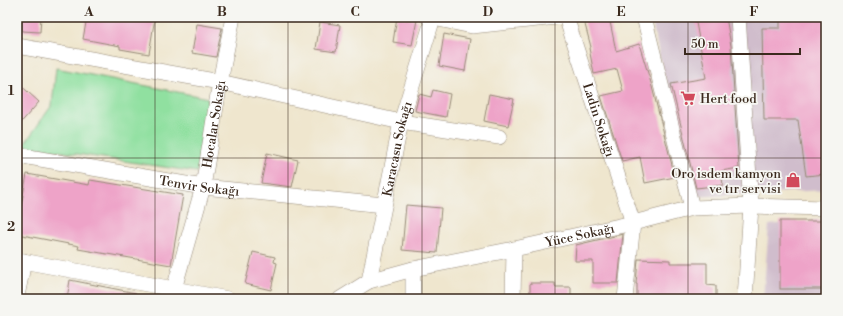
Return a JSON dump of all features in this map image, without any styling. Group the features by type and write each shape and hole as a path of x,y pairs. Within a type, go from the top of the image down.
{"street":[{"name":"Hocalar Sokağı","path":"174,294 204,187 220,82 233,17"},
{"path":"430,18 472,26 557,17"},
{"name":"Ladin Sokağı","path":"566,17 633,223"},
{"path":"644,17 692,208"},
{"path":"738,17 751,206 746,299"},
{"name":"Karacasu Sokağı","path":"369,281 402,122 430,18"},
{"path":"17,46 220,82 402,122 499,137"},
{"name":"Tenvir Sokağı","path":"17,155 204,187 384,205"},
{"name":"Yüce Sokağı","path":"340,299 369,281 413,269 514,250 692,208 751,206 826,208"},
{"path":"625,299 633,223"},
{"path":"513,299 514,250"},
{"path":"17,296 20,260 174,294 228,299"},
{"path":"413,269 413,299"}],"shaded area":[{"path":"651,17 826,17 826,190 691,197"},
{"path":"826,219 826,299 763,299 769,225"}],"green space":[{"path":"56,68 208,98 197,172 23,146 52,105"}],"building":[{"path":"22,17 41,17 40,32 22,31"},
{"path":"87,17 155,17 149,54 120,49 120,46 83,39"},
{"path":"397,17 417,20 412,45 393,42"},
{"path":"583,17 609,17 616,51 639,44 651,83 675,177 645,183 640,157 622,161 601,96 623,91 617,69 594,74 589,48 591,47"},
{"path":"695,17 726,17 731,46 739,168 721,171 723,185 696,188 671,84 706,78"},
{"path":"780,17 826,17 826,174 806,176 798,120 764,120 762,28 780,28"},
{"path":"320,22 340,25 336,52 316,49"},
{"path":"197,24 222,28 216,57 192,53"},
{"path":"444,34 470,39 465,71 439,66"},
{"path":"17,82 39,102 17,127"},
{"path":"433,90 450,94 446,117 415,111 419,94 431,97"},
{"path":"489,94 514,99 508,126 484,121"},
{"path":"267,153 298,160 292,187 261,183"},
{"path":"27,174 89,185 90,180 183,195 171,265 78,249 79,246 17,234 17,217 19,217"},
{"path":"406,205 441,208 437,253 402,250"},
{"path":"780,221 826,221 826,289 780,289"},
{"path":"623,234 618,283 593,283 593,261 575,261 576,245"},
{"path":"253,252 275,257 274,262 277,263 271,290 245,284"},
{"path":"638,259 670,260 670,263 707,263 707,285 716,286 716,299 637,298 636,284"},
{"path":"70,280 136,293 135,299 67,299"},
{"path":"530,283 555,283 555,287 571,287 571,299 530,299"}],"place":[{"name":"Hert food","path":"688,98"},
{"name":"Oro isdem kamyon ve tır servisi","path":"793,180"}]}
